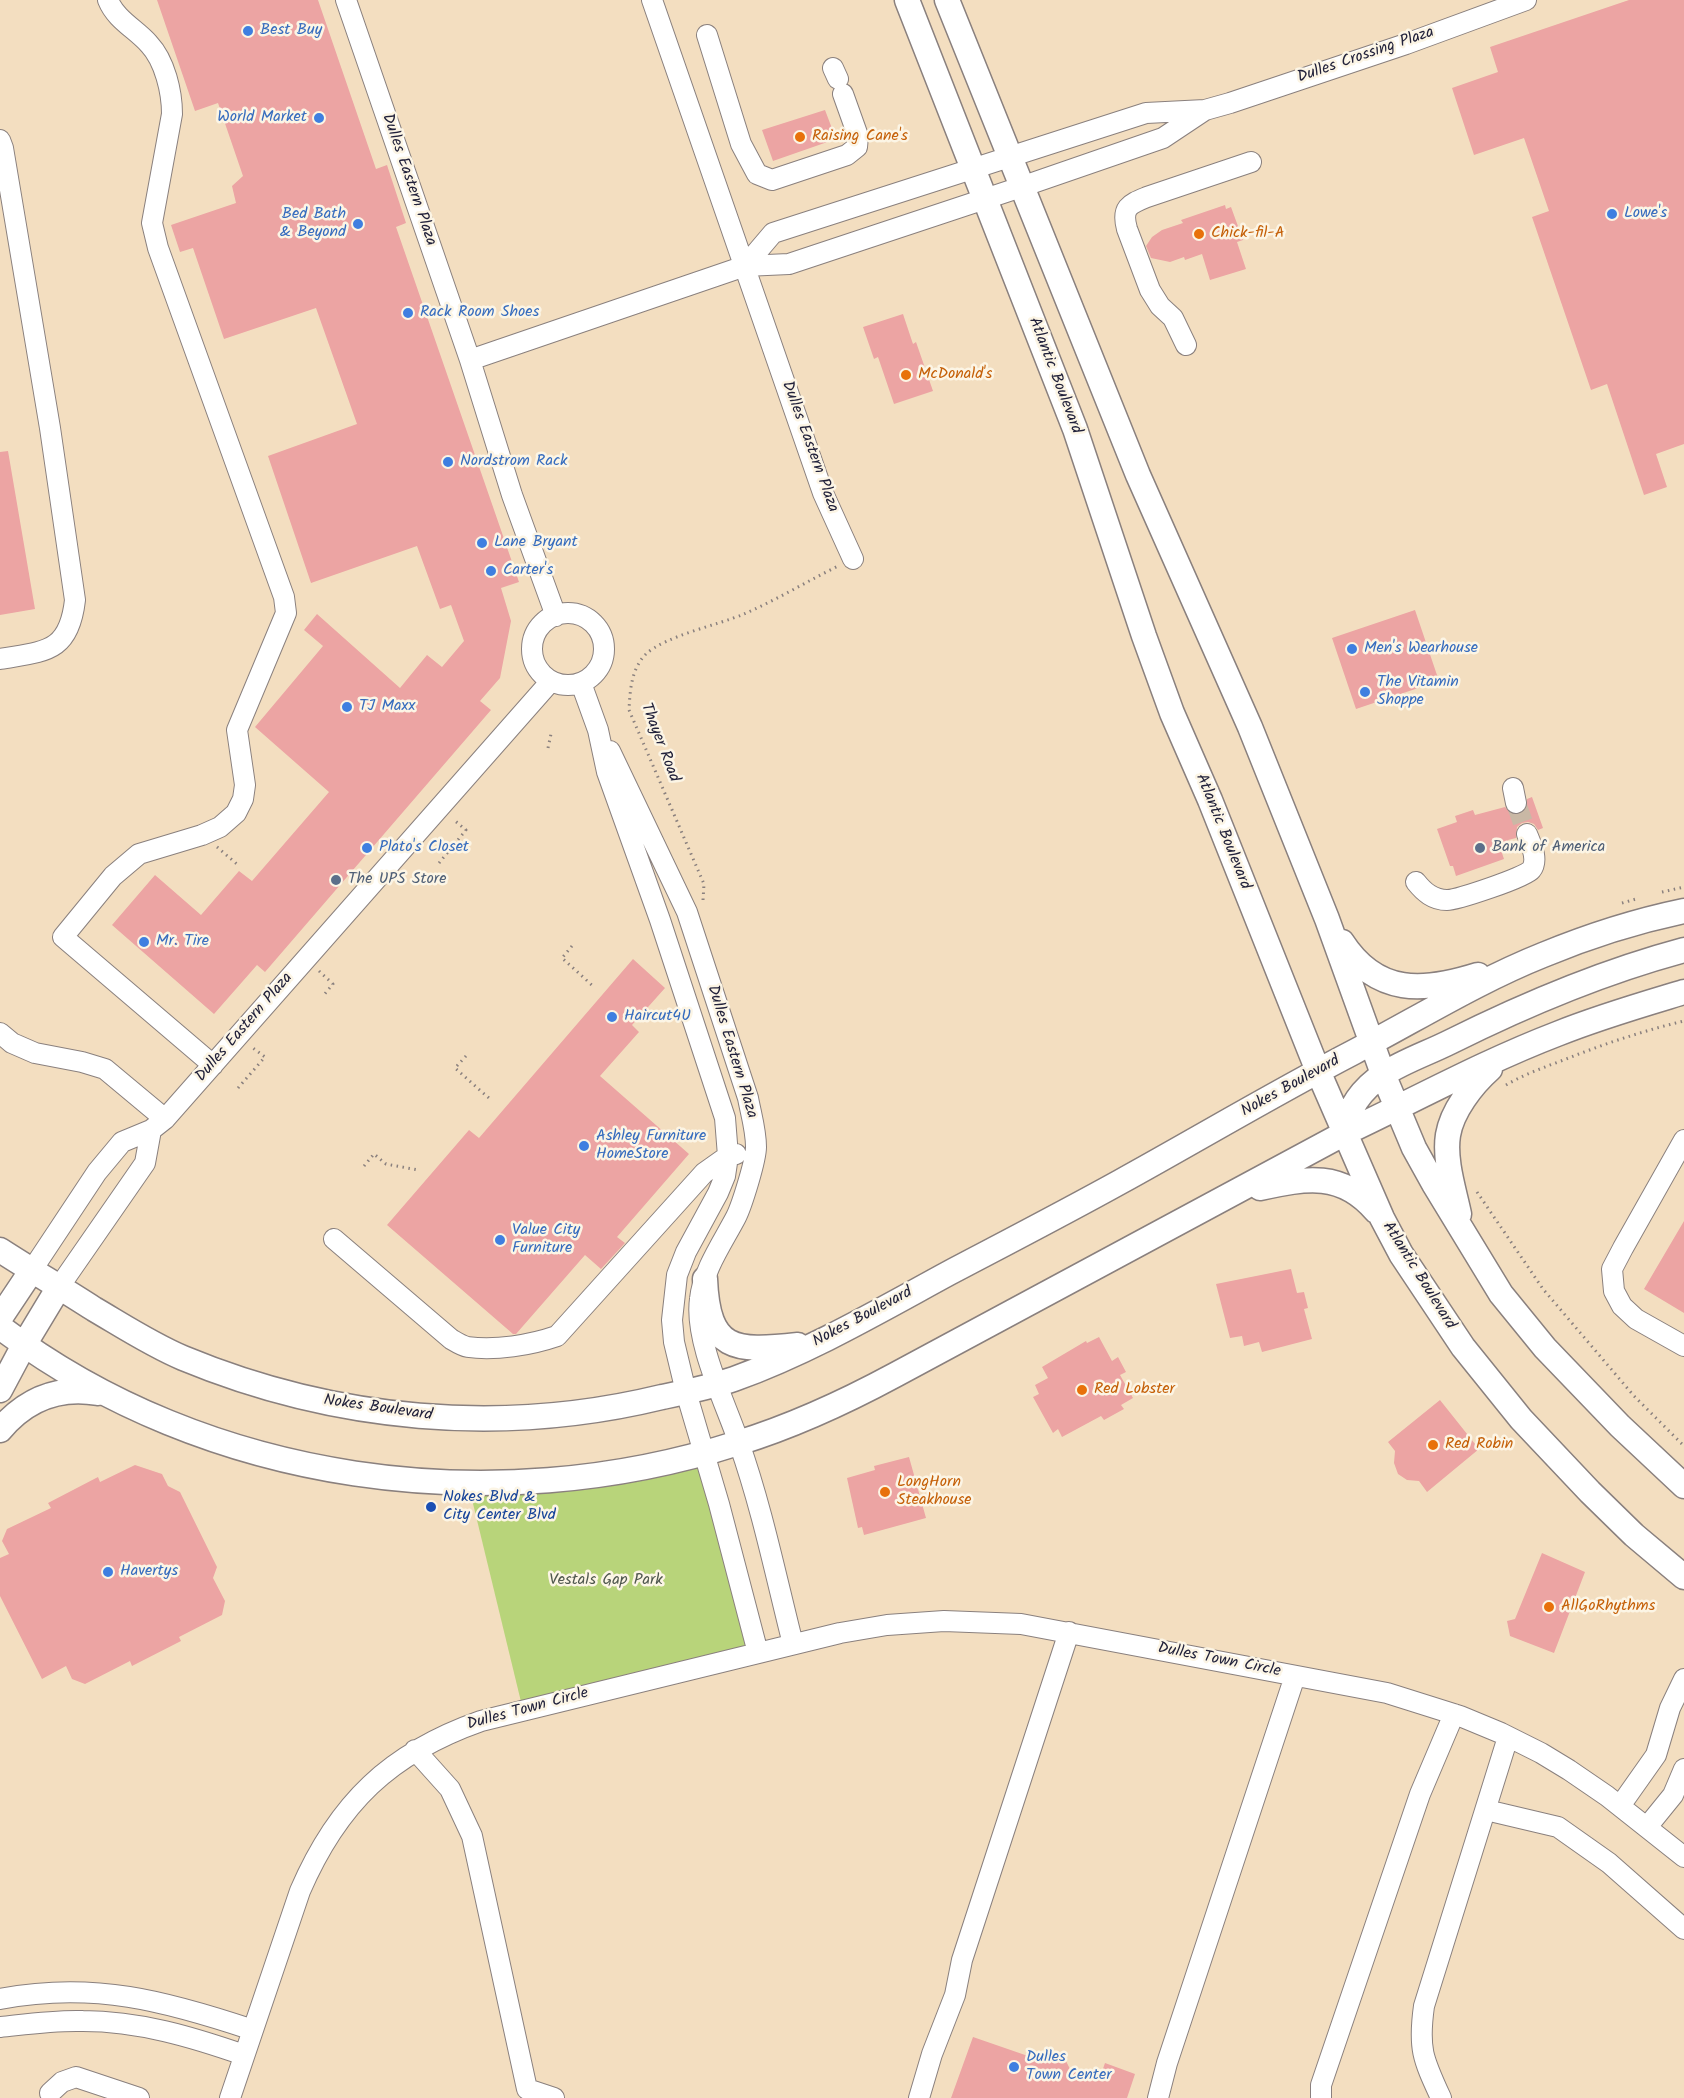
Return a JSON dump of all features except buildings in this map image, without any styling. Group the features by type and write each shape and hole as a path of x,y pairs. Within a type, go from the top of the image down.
{"main road":[{"name":"Atlantic Boulevard","path":"907,0 1075,429 1172,713 1210,800 1318,1071 1382,1218 1401,1254 1463,1347 1521,1419 1597,1500 1684,1577"},
{"path":"947,0 1138,475 1250,727 1327,919 1383,1074 1414,1148 1501,1294 1545,1348 1620,1426 1684,1486"},
{"name":"Nokes Boulevard","path":"0,1250 138,1335 178,1356 262,1386 333,1404 422,1416 506,1419 552,1416 632,1405 716,1384 792,1355 1116,1184 1318,1071 1504,973 1596,935 1684,911"},
{"path":"1327,919 1352,957 1376,975 1404,987 1426,988 1441,985 1541,956"},
{"path":"1345,1133 1346,1119 1358,1098 1383,1074 1543,998 1641,962 1684,951"},
{"path":"0,1328 106,1394 143,1412 221,1442 302,1463 384,1478 468,1483 552,1481 635,1470 704,1454 796,1423 872,1387 1345,1133 1511,1053 1595,1019 1684,992"},
{"path":"1462,1232 1449,1166 1448,1135 1464,1099 1476,1082 1511,1053"},
{"path":"1234,1193 1295,1180 1328,1181 1354,1191 1365,1199 1382,1218"},
{"path":"0,1318 32,1270"},
{"path":"705,1279 709,1316 722,1339 733,1345 758,1348 818,1342"},
{"path":"0,1390 59,1287"},
{"path":"0,1430 20,1410 43,1396 68,1390 86,1390 106,1394"}],"street":[{"path":"108,0 122,21 151,45 162,66 172,98 172,114 152,223 158,248 284,597 286,614 237,730 246,785 243,799 236,813 220,827 202,835 139,854 113,876 63,938 213,1065"},
{"name":"Dulles Eastern Plaza","path":"346,0 470,360 512,495 556,616"},
{"name":"Dulles Eastern Plaza","path":"652,0 823,493 852,559"},
{"name":"Dulles Crossing Plaza","path":"974,168 1146,113 1205,110 1406,44 1526,0"},
{"path":"707,35 741,144 757,174 772,180 847,155 857,147 858,136 838,80"},
{"name":"Dulles Crossing Plaza","path":"985,199 1163,138 1205,110"},
{"path":"0,140 50,428 75,600 73,620 60,642 44,651 0,659"},
{"path":"1186,345 1173,318 1160,306 1150,290 1124,219 1126,210 1132,203 1147,197 1251,162"},
{"path":"745,266 773,233 974,168"},
{"path":"470,360 745,266 789,264 985,199"},
{"path":"563,613 578,614 591,621 601,633 605,647 602,662 594,675 581,683 566,685 551,681 540,672 533,658 532,643 538,629 549,618 556,616 563,613"},
{"name":"Dulles Eastern Plaza","path":"32,1270 98,1172 122,1142 158,1125 551,681"},
{"name":"Dulles Eastern Plaza","path":"581,683 598,730 607,772 660,920 724,1118 728,1156 725,1176 686,1252 677,1275 674,1296 672,1320 674,1342 686,1392"},
{"name":"Dulles Eastern Plaza","path":"598,730 617,764 687,912 748,1098 754,1126 756,1149 738,1213 705,1279 699,1300 705,1344 716,1384"},
{"path":"1416,882 1425,893 1448,900 1520,878 1531,870 1535,861 1527,834"},
{"path":"0,1033 12,1043 35,1053 105,1069 158,1125"},
{"name":"Dulles Eastern Plaza","path":"59,1287 145,1163 158,1125"},
{"path":"1684,1140 1612,1269 1614,1292 1622,1306 1636,1319 1684,1346"},
{"path":"334,1239 451,1339 466,1347 537,1343 556,1336 704,1173 728,1156 756,1149"},
{"path":"716,1384 739,1443 793,1644"},
{"path":"686,1392 758,1653"},
{"name":"Dulles Town Circle","path":"230,2098 300,1891 313,1860 328,1834 349,1807 377,1779 415,1750 436,1738 481,1721 793,1644 887,1625 944,1621 1021,1624 1386,1693 1454,1714 1508,1737 1569,1770 1620,1806 1684,1857"},
{"path":"919,2098 932,2054 955,1995 962,1960 1069,1632"},
{"path":"1158,2098 1167,2063 1295,1676"},
{"path":"1620,1806 1656,1755 1670,1708 1684,1679"},
{"path":"1321,2098 1322,2085 1420,1794 1454,1714"},
{"path":"1441,2098 1421,2050 1424,2006 1508,1737"},
{"path":"415,1750 450,1789 472,1836 525,2093 554,2098"},
{"path":"1647,1827 1672,1795 1684,1769"},
{"path":"1486,1810 1558,1827 1609,1863 1684,1929"},
{"path":"0,1999 83,1992 127,1996 192,2010 253,2030"},
{"path":"0,2027 47,2021 84,2020 128,2024 184,2035 244,2055"},
{"path":"51,2093 62,2082 76,2077 139,2098"}],"path":[{"name":"Thayer Road","path":"687,912 703,903 704,884 629,710 630,686 636,671 646,654 670,640 744,614 852,559"},
{"path":"548,748 547,742 551,734"},
{"path":"439,862 466,830 440,808"},
{"path":"572,946 562,958 594,987"},
{"path":"1498,1089 1518,1078 1578,1054 1654,1028 1684,1021"},
{"path":"235,1040 254,1048 265,1057 238,1088"},
{"path":"466,1056 455,1068 490,1099"},
{"path":"364,1166 374,1154 387,1164 418,1170"},
{"path":"1474,1187 1543,1289 1634,1396 1684,1446"}],"green space":[{"name":"Vestals Gap Park","path":"704,1454 758,1653 523,1710 468,1483"}],"tunnel":[{"path":"1516,803 1527,834"}],"place":[{"name":"Best Buy","path":"248,31"},
{"name":"World Market","path":"319,118"},
{"name":"Raising Cane's","path":"800,137"},
{"name":"Lowe's","path":"1612,214"},
{"name":"Bed Bath & Beyond","path":"358,224"},
{"name":"Chick-fil-A","path":"1199,234"},
{"name":"Rack Room Shoes","path":"408,313"},
{"name":"McDonald's","path":"906,375"},
{"name":"Nordstrom Rack","path":"448,462"},
{"name":"Lane Bryant","path":"482,543"},
{"name":"Carter's","path":"491,571"},
{"name":"Men's Wearhouse","path":"1352,649"},
{"name":"The Vitamin Shoppe","path":"1365,692"},
{"name":"TJ Maxx","path":"347,707"},
{"name":"Plato's Closet","path":"367,848"},
{"name":"Bank of America","path":"1480,848"},
{"name":"The UPS Store","path":"336,880"},
{"name":"Mr. Tire","path":"144,942"},
{"name":"Haircut4U","path":"612,1017"},
{"name":"Ashley Furniture HomeStore","path":"584,1146"},
{"name":"Value City Furniture","path":"500,1240"},
{"name":"Red Lobster","path":"1082,1390"},
{"name":"Red Robin","path":"1433,1445"},
{"name":"LongHorn Steakhouse","path":"885,1492"},
{"name":"Nokes Blvd & City Center Blvd","path":"431,1507"},
{"name":"Havertys","path":"108,1572"},
{"name":"AllGoRhythms","path":"1549,1607"},
{"name":"Dulles Town Center","path":"1014,2067"}]}
